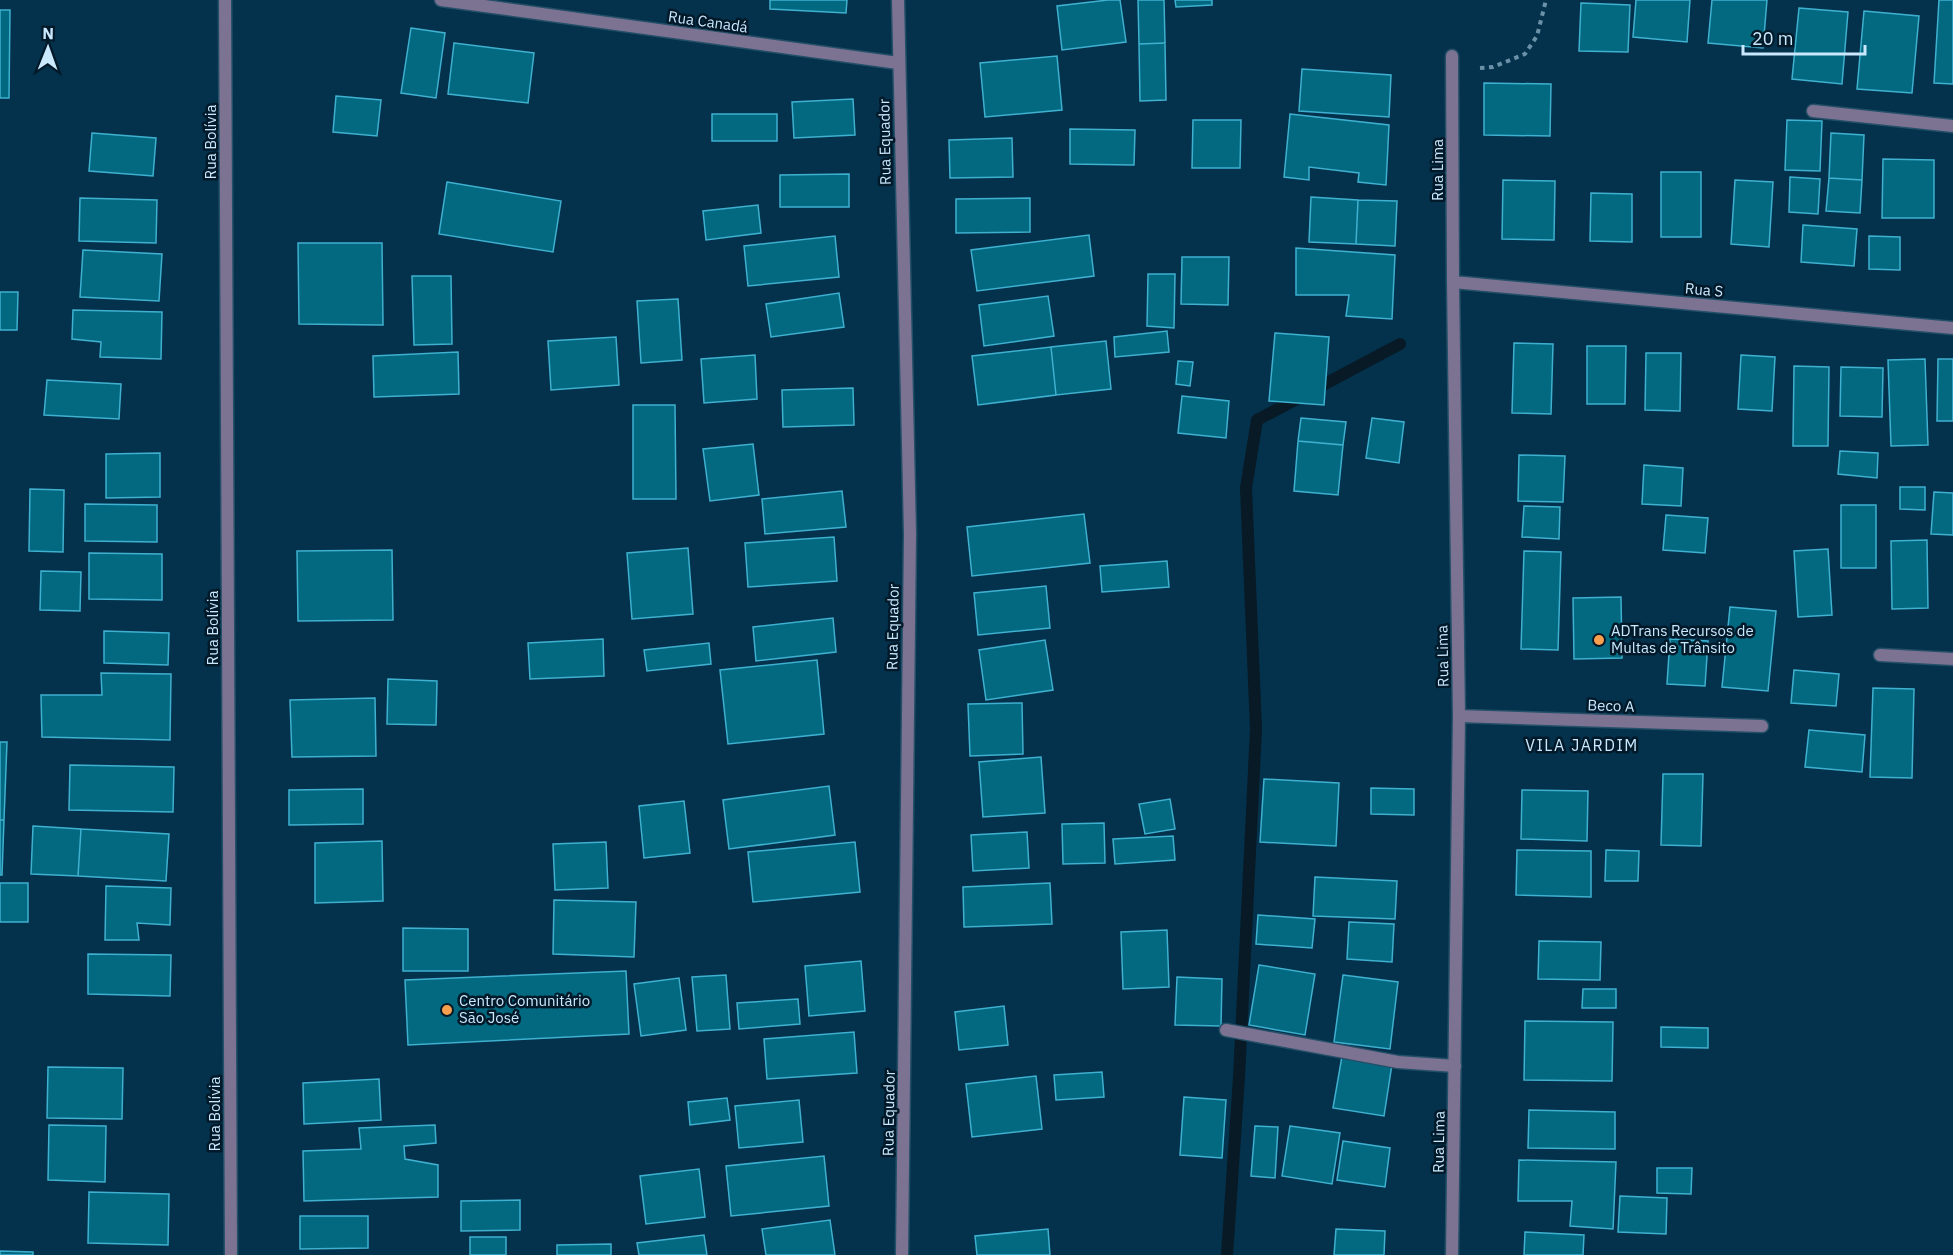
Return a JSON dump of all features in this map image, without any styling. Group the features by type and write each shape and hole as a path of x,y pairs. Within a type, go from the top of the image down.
{"street":[{"name":"Rua Bolívia","path":"225,0 231,1255"},
{"name":"Rua Canadá","path":"441,0 898,63"},
{"name":"Rua Equador","path":"898,0 910,534 902,1255"},
{"name":"Rua Lima","path":"1452,63 1459,716 1452,1255"},
{"path":"1813,111 1953,126"},
{"name":"Rua S","path":"1453,282 1953,328"},
{"path":"1880,655 1953,658"},
{"name":"Beco A","path":"1459,716 1762,726"},
{"path":"1226,1030 1398,1062 1455,1065"}],"path":[{"path":"1452,63 1493,67 1525,54 1537,36 1546,0"}],"building":[{"path":"770,0 847,0 846,13 770,9"},
{"path":"1120,0 1126,42 1062,50 1057,6"},
{"path":"1138,0 1164,0 1165,43 1139,44"},
{"path":"1175,0 1212,0 1212,5 1176,7"},
{"path":"1636,0 1690,0 1687,42 1633,37"},
{"path":"1712,0 1767,0 1763,48 1708,43"},
{"path":"1939,0 1953,0 1953,84 1934,83"},
{"path":"1581,3 1630,5 1628,52 1579,51"},
{"path":"1799,8 1848,12 1842,84 1792,79"},
{"path":"0,10 10,10 9,98 0,98"},
{"path":"1864,11 1919,16 1912,93 1857,89"},
{"path":"411,28 445,33 436,98 401,93"},
{"path":"454,43 534,53 528,103 448,94"},
{"path":"1165,43 1166,100 1140,101 1139,44"},
{"path":"1057,56 1062,110 985,117 980,63"},
{"path":"1302,69 1391,75 1389,117 1299,111"},
{"path":"1484,83 1551,84 1550,136 1484,135"},
{"path":"336,96 381,100 377,136 333,132"},
{"path":"853,99 855,135 794,138 792,102"},
{"path":"712,114 777,114 777,141 712,141"},
{"path":"1290,114 1389,125 1386,185 1358,182 1359,173 1309,167 1309,180 1284,177"},
{"path":"1193,120 1241,120 1240,168 1192,168"},
{"path":"1787,120 1822,121 1820,171 1785,170"},
{"path":"1070,129 1135,130 1134,165 1070,164"},
{"path":"92,133 156,138 153,176 89,171"},
{"path":"1831,133 1864,135 1862,180 1829,178"},
{"path":"1012,138 1013,177 950,178 949,140"},
{"path":"1883,159 1934,160 1934,218 1882,218"},
{"path":"1661,172 1701,172 1701,237 1661,237"},
{"path":"849,174 849,207 780,207 780,175"},
{"path":"1790,177 1820,179 1818,214 1789,212"},
{"path":"1829,178 1862,180 1860,213 1826,211"},
{"path":"1503,180 1555,181 1554,240 1502,239"},
{"path":"1735,180 1773,182 1769,247 1731,244"},
{"path":"447,182 561,201 553,252 439,234"},
{"path":"1591,193 1632,194 1632,242 1590,241"},
{"path":"1311,197 1358,200 1356,244 1309,242"},
{"path":"80,198 157,200 156,243 79,241"},
{"path":"1030,198 1030,232 956,233 956,199"},
{"path":"1358,200 1397,201 1395,246 1356,244"},
{"path":"758,205 761,233 706,240 703,211"},
{"path":"1803,225 1857,229 1854,266 1801,262"},
{"path":"1089,235 1094,276 977,291 971,250"},
{"path":"835,236 839,277 748,286 744,246"},
{"path":"1869,236 1900,237 1900,270 1869,269"},
{"path":"298,243 382,243 383,325 299,324"},
{"path":"1296,248 1395,255 1392,319 1346,316 1349,295 1296,295"},
{"path":"83,250 162,254 159,301 80,297"},
{"path":"1182,257 1229,257 1228,305 1181,304"},
{"path":"1148,274 1175,274 1174,328 1147,326"},
{"path":"412,276 451,276 452,344 414,345"},
{"path":"0,292 18,292 17,330 0,330"},
{"path":"839,293 844,327 771,337 766,304"},
{"path":"1048,296 1054,336 984,346 979,305"},
{"path":"678,299 682,360 641,363 637,301"},
{"path":"73,310 162,312 161,359 100,357 101,342 72,339"},
{"path":"1167,331 1169,352 1115,357 1114,337"},
{"path":"1275,333 1329,337 1324,405 1269,401"},
{"path":"616,337 619,385 551,390 548,341"},
{"path":"1106,341 1111,389 1056,395 1051,347"},
{"path":"1514,343 1553,344 1551,414 1512,413"},
{"path":"1587,346 1626,346 1625,404 1587,404"},
{"path":"1051,347 1056,395 978,405 972,356"},
{"path":"458,352 459,394 374,397 373,356"},
{"path":"1646,353 1681,353 1680,411 1645,410"},
{"path":"755,355 757,399 704,403 701,359"},
{"path":"1741,355 1775,357 1772,411 1738,409"},
{"path":"1925,359 1928,445 1891,446 1888,360"},
{"path":"1938,359 1953,359 1953,421 1937,421"},
{"path":"1178,361 1193,362 1190,386 1176,384"},
{"path":"1794,366 1829,367 1828,446 1793,446"},
{"path":"1841,367 1883,368 1882,417 1840,416"},
{"path":"47,380 121,384 119,419 44,415"},
{"path":"853,388 854,425 783,427 782,390"},
{"path":"1182,396 1229,401 1226,438 1178,433"},
{"path":"633,405 675,405 676,499 633,499"},
{"path":"1301,418 1346,422 1343,445 1298,441"},
{"path":"1372,418 1404,422 1399,463 1366,458"},
{"path":"1298,441 1343,445 1338,495 1294,491"},
{"path":"753,444 759,495 710,501 703,449"},
{"path":"1840,451 1878,453 1877,478 1838,474"},
{"path":"160,453 160,497 106,498 106,454"},
{"path":"1519,455 1565,456 1563,502 1518,501"},
{"path":"1644,465 1683,468 1681,506 1642,504"},
{"path":"1900,487 1925,487 1925,510 1900,509"},
{"path":"30,489 64,490 63,552 29,551"},
{"path":"842,491 846,527 765,534 762,499"},
{"path":"1934,492 1953,493 1953,535 1931,534"},
{"path":"85,504 157,505 157,542 85,541"},
{"path":"1841,505 1876,505 1876,568 1841,568"},
{"path":"1524,506 1560,507 1559,539 1522,537"},
{"path":"1084,514 1090,563 972,576 967,527"},
{"path":"1666,515 1708,518 1705,553 1663,550"},
{"path":"834,537 837,581 748,587 745,543"},
{"path":"1927,540 1928,608 1892,609 1891,541"},
{"path":"688,548 693,614 632,619 627,553"},
{"path":"1828,549 1832,615 1798,617 1794,551"},
{"path":"392,550 393,620 298,621 297,551"},
{"path":"1524,551 1561,552 1558,650 1521,649"},
{"path":"89,553 162,554 162,600 89,599"},
{"path":"1167,561 1169,587 1102,592 1100,566"},
{"path":"41,571 81,572 80,611 40,610"},
{"path":"1046,586 1050,628 978,635 974,593"},
{"path":"1621,597 1622,658 1574,659 1573,598"},
{"path":"1730,607 1776,611 1768,691 1722,687"},
{"path":"833,618 836,652 756,661 753,627"},
{"path":"104,631 169,633 168,665 104,663"},
{"path":"603,639 604,676 530,679 528,643"},
{"path":"1670,639 1708,641 1705,686 1667,684"},
{"path":"1045,640 1053,690 986,700 979,650"},
{"path":"709,643 711,664 647,671 644,650"},
{"path":"817,660 824,734 728,744 720,670"},
{"path":"1794,670 1839,674 1836,706 1791,703"},
{"path":"101,673 171,674 170,740 42,737 41,695 102,695"},
{"path":"388,679 437,681 436,725 387,724"},
{"path":"1873,688 1914,689 1912,778 1870,777"},
{"path":"375,698 376,756 292,757 290,700"},
{"path":"1022,703 1023,754 970,756 968,704"},
{"path":"1809,730 1865,735 1862,772 1805,767"},
{"path":"0,742 7,742 4,820 0,820"},
{"path":"1041,757 1045,813 983,817 979,762"},
{"path":"70,765 174,767 173,812 69,810"},
{"path":"1663,774 1703,774 1701,846 1661,845"},
{"path":"1264,779 1339,783 1336,846 1260,842"},
{"path":"829,786 835,835 729,849 723,800"},
{"path":"1371,788 1414,789 1414,815 1371,814"},
{"path":"363,789 363,824 289,825 289,790"},
{"path":"1522,790 1588,791 1587,841 1521,839"},
{"path":"1170,799 1175,829 1145,834 1139,804"},
{"path":"684,801 690,853 644,858 639,806"},
{"path":"0,820 4,820 2,875 0,875"},
{"path":"1104,823 1105,863 1063,864 1062,824"},
{"path":"33,826 81,829 78,876 31,874"},
{"path":"81,829 169,834 166,881 78,876"},
{"path":"1027,832 1029,868 973,871 971,835"},
{"path":"1173,836 1175,860 1115,864 1113,839"},
{"path":"382,841 383,901 315,903 315,843"},
{"path":"606,842 608,888 555,890 553,844"},
{"path":"855,842 860,892 753,902 748,852"},
{"path":"1517,850 1591,851 1591,897 1516,895"},
{"path":"1606,850 1639,851 1638,881 1605,881"},
{"path":"1315,877 1397,881 1395,919 1313,916"},
{"path":"0,883 28,883 28,922 0,922"},
{"path":"1050,883 1052,924 964,927 963,887"},
{"path":"106,886 171,888 170,925 137,923 139,940 105,940"},
{"path":"554,900 636,902 634,957 553,954"},
{"path":"1258,915 1315,919 1312,948 1256,944"},
{"path":"1349,922 1394,924 1392,962 1347,959"},
{"path":"403,928 468,929 468,971 403,971"},
{"path":"1167,930 1169,987 1123,989 1121,932"},
{"path":"1539,941 1601,942 1600,980 1538,979"},
{"path":"88,954 171,955 170,996 88,994"},
{"path":"861,961 865,1011 809,1016 805,966"},
{"path":"1259,965 1315,974 1305,1035 1249,1025"},
{"path":"626,971 629,1034 408,1045 405,980"},
{"path":"726,975 730,1029 697,1031 692,977"},
{"path":"1343,975 1398,982 1390,1049 1334,1042"},
{"path":"1177,977 1222,979 1221,1026 1175,1025"},
{"path":"679,978 686,1030 641,1036 634,984"},
{"path":"1583,989 1616,989 1616,1008 1582,1008"},
{"path":"798,999 800,1024 739,1029 737,1003"},
{"path":"1004,1006 1008,1045 959,1050 955,1012"},
{"path":"1525,1021 1613,1022 1612,1081 1524,1080"},
{"path":"1661,1027 1708,1028 1708,1048 1661,1047"},
{"path":"854,1032 857,1073 767,1079 764,1039"},
{"path":"1342,1056 1392,1064 1384,1116 1333,1108"},
{"path":"48,1067 123,1068 122,1119 47,1118"},
{"path":"1102,1072 1104,1097 1056,1100 1054,1075"},
{"path":"1036,1076 1042,1129 972,1137 966,1084"},
{"path":"379,1079 381,1120 304,1124 303,1083"},
{"path":"1184,1097 1226,1100 1222,1158 1180,1155"},
{"path":"727,1098 730,1120 690,1125 688,1102"},
{"path":"799,1100 803,1142 739,1148 735,1106"},
{"path":"1529,1110 1615,1112 1615,1149 1528,1148"},
{"path":"49,1125 106,1126 105,1182 48,1180"},
{"path":"435,1125 436,1143 404,1146 405,1159 438,1165 438,1197 304,1201 303,1151 361,1149 359,1128"},
{"path":"1255,1126 1278,1127 1275,1178 1251,1176"},
{"path":"1290,1126 1340,1133 1332,1184 1282,1176"},
{"path":"1343,1141 1390,1148 1385,1187 1337,1180"},
{"path":"824,1156 829,1206 731,1216 726,1166"},
{"path":"1519,1160 1616,1162 1613,1229 1570,1226 1572,1201 1518,1201"},
{"path":"1657,1168 1692,1168 1691,1194 1657,1193"},
{"path":"699,1169 705,1217 646,1224 640,1176"},
{"path":"89,1192 169,1194 168,1245 88,1243"},
{"path":"1620,1196 1667,1198 1666,1234 1618,1232"},
{"path":"520,1200 520,1230 461,1231 461,1201"},
{"path":"300,1216 368,1216 368,1248 300,1249"},
{"path":"830,1220 835,1255 766,1255 762,1229"},
{"path":"1048,1229 1050,1255 977,1255 975,1236"},
{"path":"1336,1229 1385,1231 1384,1255 1334,1255"},
{"path":"1525,1232 1584,1235 1583,1255 1524,1255"},
{"path":"704,1235 707,1255 639,1255 637,1243"},
{"path":"470,1237 506,1237 506,1255 470,1255"},
{"path":"611,1244 611,1255 557,1255 557,1245"},
{"path":"0,1251 33,1252 33,1255 0,1255"}],"waterway":[{"path":"1227,1255 1239,1077 1256,729 1246,488 1257,420 1400,344"}],"place":[{"name":"ADTrans Recursos de Multas de Trânsito","path":"1599,640"},
{"name":"Centro Comunitário São José","path":"447,1010"}],"district":[{"name":"VILA JARDIM","path":"1582,745"}]}
